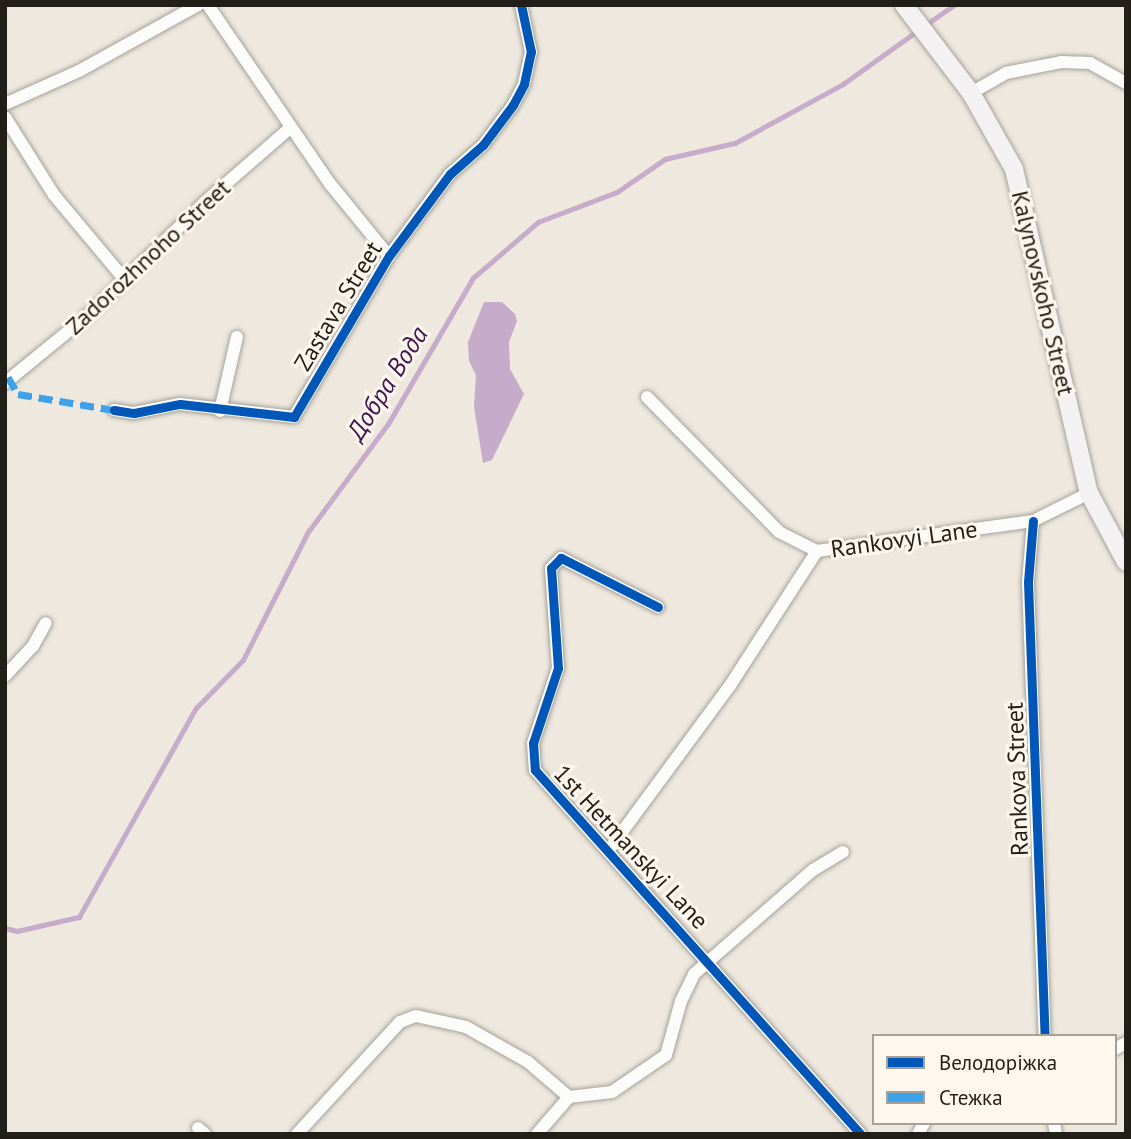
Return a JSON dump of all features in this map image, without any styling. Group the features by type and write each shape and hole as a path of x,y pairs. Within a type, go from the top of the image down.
{"main road":[{"name":"Kalynovskoho Street","path":"905,7 971,93 1014,169 1089,494 1126,562"}],"street":[{"path":"5,104 79,71 198,5"},
{"path":"208,5 290,128 365,232 389,256"},
{"name":"Zastava Street","path":"220,411 294,417 389,256 450,174 499,127 524,84 531,52 520,5"},
{"path":"971,93 1006,73 1061,62 1090,63 1126,83"},
{"path":"5,117 54,195 125,280"},
{"name":"Zadorozhnoho Street","path":"6,379 30,364 125,280 206,201 290,128"},
{"path":"114,410 134,413 180,404 220,411 237,337"},
{"name":"Rankovyi Lane","path":"647,397 779,532 817,551 1032,521 1089,494"},
{"name":"Rankova Street","path":"1032,521 1028,582 1045,1034"},
{"name":"1st Hetmanskyi Lane","path":"608,851 732,684 817,551"},
{"name":"1st Hetmanskyi Lane","path":"658,607 561,558 551,568 558,668 531,758 544,783 709,961 860,1134"},
{"path":"8,669 46,623"},
{"path":"537,1134 569,1097 611,1093 666,1055 681,1001 694,974 814,870 843,852"},
{"path":"297,1134 400,1022 426,1016 466,1027 528,1062 569,1097"}],"shaded area":[{"path":"484,302 502,302 515,314 517,321 509,342 510,369 524,394 492,460 483,463 474,407 476,375 469,361 468,342"}],"waterway":[{"name":"Добра Вода","path":"924,26 954,5"},
{"name":"Добра Вода","path":"5,928 17,931 79,917 196,708 243,660 308,532 388,424 473,278 538,222 617,192 665,159 735,143 843,84 917,31"}],"marked path":[{"path":"8,377 18,394 114,410"}],"cycle path":[{"path":"114,410 134,413 180,404 294,417 389,256 450,174 483,145 513,105 524,84 531,52 521,5"},
{"path":"1033,521 1028,582 1045,1034"},
{"path":"658,607 561,558 551,568 558,668 533,743 535,770 860,1134"}]}
